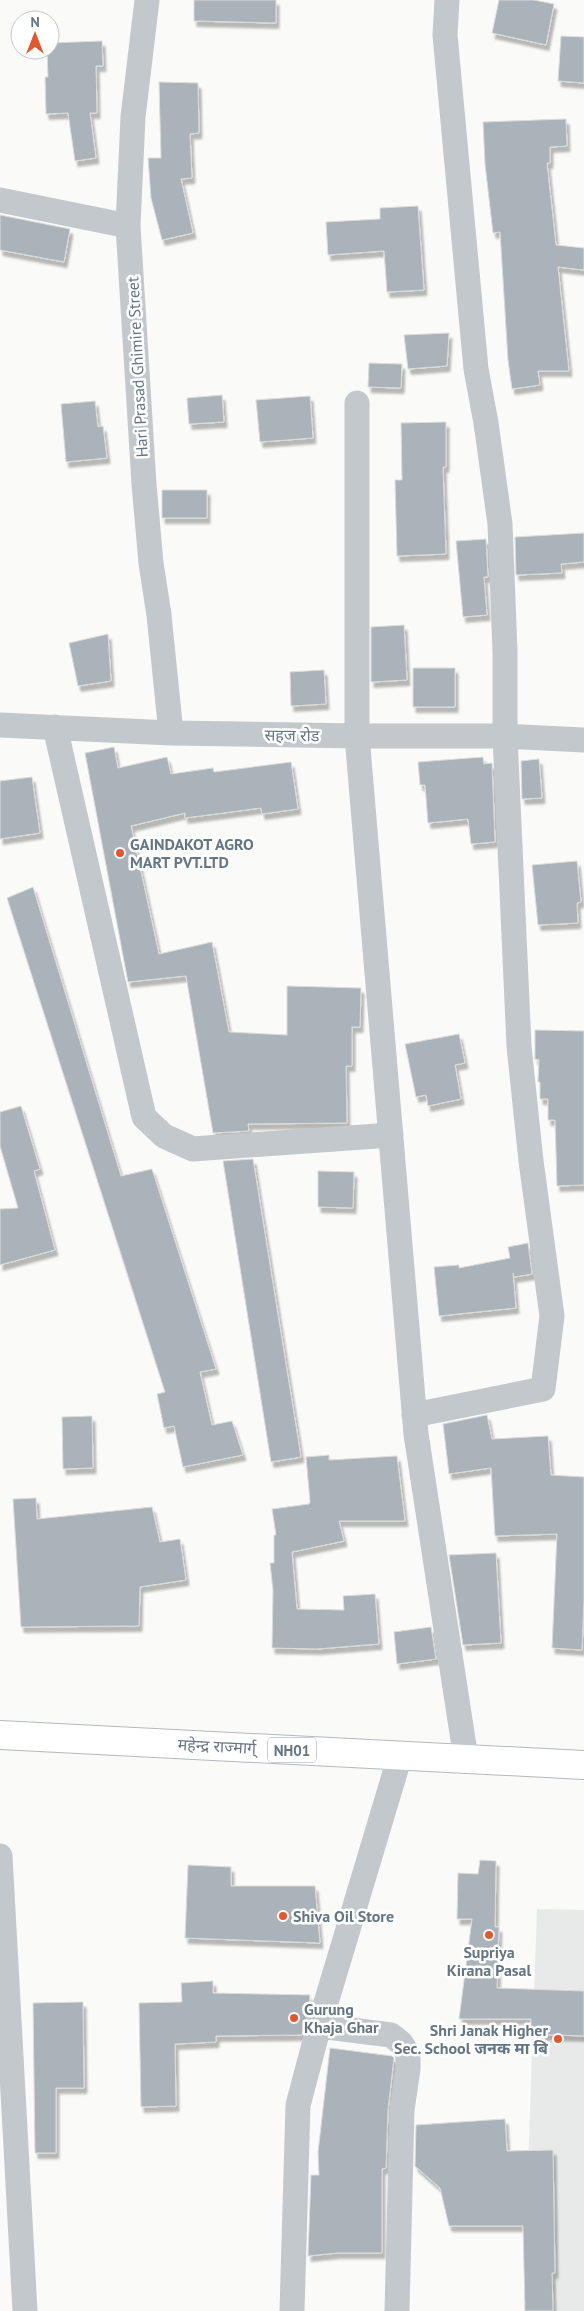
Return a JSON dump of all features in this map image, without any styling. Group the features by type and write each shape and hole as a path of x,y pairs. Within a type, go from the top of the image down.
{"highway":[{"name":"महेन्द्र राज्मार्ग्","path":"0,1735 584,1765"}],"street":[{"name":"Hari Prasad Ghimire Street","path":"147,0 133,117 128,226 144,484 151,563 159,615 171,733"},
{"path":"414,1415 543,1389 552,1316 531,1161 519,1046 505,736 505,651 500,524 486,423 476,369 445,35 447,0"},
{"path":"0,200 128,226"},
{"path":"357,403 357,736 414,1415 466,1759"},
{"name":"सहज रोड","path":"0,725 171,733 505,736 584,740"},
{"path":"55,727 144,1117 164,1136 193,1149 391,1135"},
{"path":"292,2311 298,2105 319,2026 400,1756"},
{"path":"0,1856 25,2311"},
{"path":"319,2026 391,2035 401,2043 408,2054 408,2070 402,2110 397,2311"}],"shaded area":[{"name":"Shri Janak Higher Sec. School जनक मा बि","path":"537,1909 584,1910 584,2311 534,2311 528,2168"}],"building":[{"path":"194,0 276,0 276,23 194,21"},
{"path":"499,0 534,0 554,4 546,45 492,33"},
{"path":"561,36 584,37 584,83 558,81"},
{"path":"102,41 103,66 96,66 97,113 90,113 96,158 75,161 68,113 46,114 45,77 48,77 47,60 60,60 60,43"},
{"path":"159,82 198,83 199,133 190,134 192,178 181,179 193,233 162,240 151,198 148,158 161,158"},
{"path":"566,119 567,146 550,147 550,163 547,163 556,245 584,248 584,270 558,267 569,371 538,371 540,385 512,389 508,360 500,232 493,233 485,164 483,122"},
{"path":"418,206 424,290 387,292 384,251 328,255 326,222 380,219 380,208"},
{"path":"0,215 70,229 64,262 0,250"},
{"path":"449,333 447,366 408,369 404,335"},
{"path":"369,363 402,364 401,388 368,387"},
{"path":"222,395 224,422 189,424 187,398"},
{"path":"310,396 313,438 260,442 256,400"},
{"path":"95,401 98,427 103,426 107,458 66,462 61,404"},
{"path":"446,422 446,467 443,467 446,554 397,556 395,480 402,480 401,423"},
{"path":"162,490 207,490 207,518 162,518"},
{"path":"584,533 584,562 561,564 562,573 516,575 515,537"},
{"path":"486,539 488,577 484,577 487,615 463,617 456,541"},
{"path":"404,625 407,680 371,682 371,627"},
{"path":"108,634 111,681 78,686 69,643"},
{"path":"413,668 455,668 455,707 413,707"},
{"path":"324,670 326,704 291,706 290,672"},
{"path":"114,747 118,768 167,757 171,774 213,768 214,772 291,762 298,809 262,814 261,808 185,818 185,813 131,826 159,954 212,942 229,1032 287,1035 287,986 361,988 360,1027 352,1027 352,1066 346,1066 347,1123 248,1124 249,1131 213,1133 186,976 128,982 85,753"},
{"path":"483,757 484,764 492,763 495,842 471,844 468,819 428,823 425,785 420,785 418,762"},
{"path":"539,759 542,798 522,799 521,761"},
{"path":"32,777 40,833 0,839 0,781"},
{"path":"577,861 581,902 577,903 578,923 538,925 532,865"},
{"path":"33,887 121,1176 152,1169 216,1369 200,1372 212,1425 232,1421 243,1455 183,1467 174,1426 164,1428 157,1394 165,1392 7,898"},
{"path":"535,1030 584,1031 584,1185 557,1186 555,1120 548,1120 548,1099 540,1099 540,1082 538,1082 539,1060 535,1059"},
{"path":"459,1034 465,1063 455,1065 461,1099 428,1106 426,1095 416,1097 405,1044"},
{"path":"21,1106 40,1169 34,1171 55,1250 0,1265 0,1209 18,1208 0,1146 0,1112"},
{"path":"253,1159 301,1457 271,1462 223,1161"},
{"path":"318,1171 354,1172 353,1208 318,1207"},
{"path":"528,1243 532,1274 514,1277 513,1273 516,1308 439,1316 434,1267 459,1265 459,1268 510,1258 508,1247"},
{"path":"487,1415 492,1439 548,1436 551,1475 584,1477 582,1650 552,1648 557,1534 495,1536 491,1468 449,1474 443,1424"},
{"path":"92,1416 93,1468 63,1469 62,1417"},
{"path":"329,1455 329,1460 397,1456 405,1521 339,1521 344,1541 292,1552 297,1609 344,1610 343,1596 375,1594 379,1644 317,1649 272,1648 273,1590 270,1563 274,1563 274,1535 276,1535 272,1509 309,1504 306,1457"},
{"path":"36,1498 37,1519 152,1507 160,1542 180,1539 186,1580 140,1587 139,1626 21,1627 13,1499"},
{"path":"496,1553 501,1643 463,1645 449,1555"},
{"path":"431,1627 436,1659 397,1664 394,1632"},
{"path":"480,1860 496,1861 495,1927 499,1927 497,1988 584,1991 584,2036 531,2034 531,2019 459,2019 472,1919 457,1919 458,1873 478,1874"},
{"path":"188,1865 231,1867 231,1886 315,1886 320,1943 185,1938"},
{"path":"213,1981 213,1993 310,1995 309,2011 302,2035 216,2036 216,2042 175,2044 176,2106 141,2107 139,2003 182,2002 181,1983"},
{"path":"83,2002 84,2088 56,2088 56,2153 35,2153 33,2003"},
{"path":"330,2048 392,2056 394,2058 388,2110 386,2168 382,2169 382,2253 337,2253 308,2256 311,2175 319,2175 318,2152"},
{"path":"505,2119 507,2151 553,2150 555,2273 552,2273 553,2311 525,2311 523,2226 449,2226 440,2188 415,2166 416,2125"}],"place":[{"name":"GAINDAKOT AGRO MART PVT.LTD","path":"120,853"},
{"name":"Shiva Oil Store","path":"283,1916"},
{"name":"Supriya Kirana Pasal","path":"489,1935"},
{"name":"Gurung Khaja Ghar","path":"294,2018"},
{"name":"Shri Janak Higher Sec. School जनक मा बि","path":"558,2039"}]}
